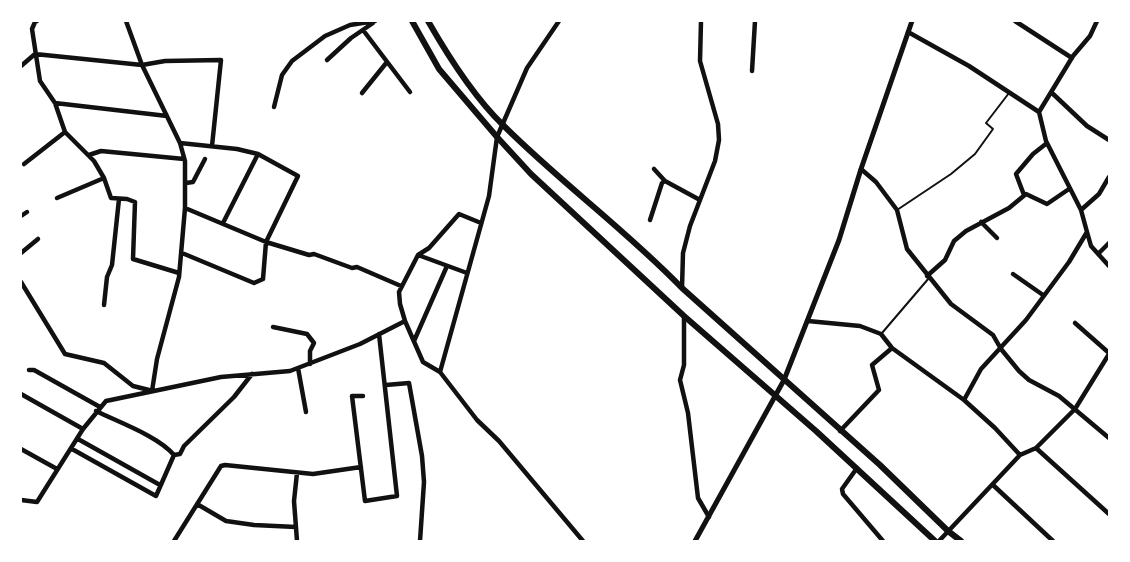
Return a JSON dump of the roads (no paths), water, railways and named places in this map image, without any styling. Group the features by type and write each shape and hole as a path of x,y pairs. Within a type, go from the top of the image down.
{"main road":[{"path":"412,21 440,69 496,137 531,174 684,316 776,395 937,541"},
{"path":"428,21 451,61 501,124 656,261 682,288 880,465 961,541"}],"street":[{"path":"37,21 32,29 40,81 55,103 65,132 89,155 104,178 111,198 135,202 133,259 179,273"},
{"path":"126,21 142,65 180,143 186,183 179,273 157,359 152,391"},
{"path":"327,60 375,21"},
{"path":"274,107 282,75 292,61 325,36 350,25 375,21"},
{"path":"440,372 489,196 496,137 527,68 559,21"},
{"path":"682,288 683,253 715,161 719,140 718,124 700,61 701,21"},
{"path":"752,71 755,21"},
{"path":"695,541 784,380 839,240 912,21"},
{"path":"1015,21 1072,58"},
{"path":"1097,21 1090,36 1072,58 1040,112 1047,143 1081,210 1091,246 1109,266"},
{"path":"363,30 410,92"},
{"path":"908,32 969,66 1040,112"},
{"path":"21,66 35,54 142,65 221,60 212,146"},
{"path":"362,93 387,62"},
{"path":"1052,92 1087,126 1109,140"},
{"path":"55,103 167,116"},
{"path":"24,164 65,132"},
{"path":"180,143 237,148 258,154 298,176 266,242 263,279 254,283 182,253"},
{"path":"1047,143 1033,154 1016,174 1024,195 1047,204 1069,189"},
{"path":"89,155 101,151 184,159"},
{"path":"223,223 258,154"},
{"path":"186,183 193,182 205,159"},
{"path":"654,169 665,181 700,200"},
{"path":"861,169 876,182 897,210 907,249 951,304 993,335 1001,349 1029,380 1059,396 1109,438"},
{"path":"1081,210 1099,195 1109,177"},
{"path":"57,198 104,178"},
{"path":"650,220 662,183 665,181"},
{"path":"928,277 945,260 954,242 981,222 1009,208 1024,195"},
{"path":"104,305 107,276 112,265 119,199"},
{"path":"185,208 266,242 309,255 314,254 352,268 357,267 401,286"},
{"path":"21,216 27,212"},
{"path":"481,223 459,213 429,248 418,255 399,291 405,321 423,362 440,372 477,420 498,441 583,541"},
{"path":"981,222 996,238"},
{"path":"964,400 981,369 1026,320 1069,262 1087,232"},
{"path":"21,253 38,239"},
{"path":"1098,254 1109,243"},
{"path":"418,255 467,273"},
{"path":"414,341 447,266"},
{"path":"1013,274 1043,295"},
{"path":"21,282 56,335 65,354 104,363 133,386 152,391"},
{"path":"684,316 684,365 680,380 690,423 698,498 709,517"},
{"path":"21,500 37,502 83,429 106,401 221,377 290,371 405,321"},
{"path":"808,321 860,326 881,334 892,348 964,400 1020,455"},
{"path":"937,541 1020,455 1036,447 1075,409 1108,356 1075,323"},
{"path":"273,327 307,334 314,343 310,351 310,364"},
{"path":"363,396 352,396 364,501 397,496 379,334"},
{"path":"840,431 879,390 873,365 892,348"},
{"path":"298,368 306,412"},
{"path":"29,370 34,370 147,436 169,449 174,455"},
{"path":"174,455 180,454 184,447 234,398 252,374"},
{"path":"386,385 409,382 422,456 424,482 420,541"},
{"path":"21,394 83,429"},
{"path":"78,439 160,486"},
{"path":"1036,447 1109,514"},
{"path":"21,449 57,469"},
{"path":"72,449 156,496 174,455"},
{"path":"174,541 221,466 312,474 361,467"},
{"path":"857,468 842,489 843,494 883,541"},
{"path":"297,473 294,501 297,541"},
{"path":"993,485 1053,541"},
{"path":"197,504 226,521 296,527"}],"lane":[{"path":"897,210 951,174 975,154 993,129 986,123 1009,93"},
{"path":"881,334 928,277"}]}
